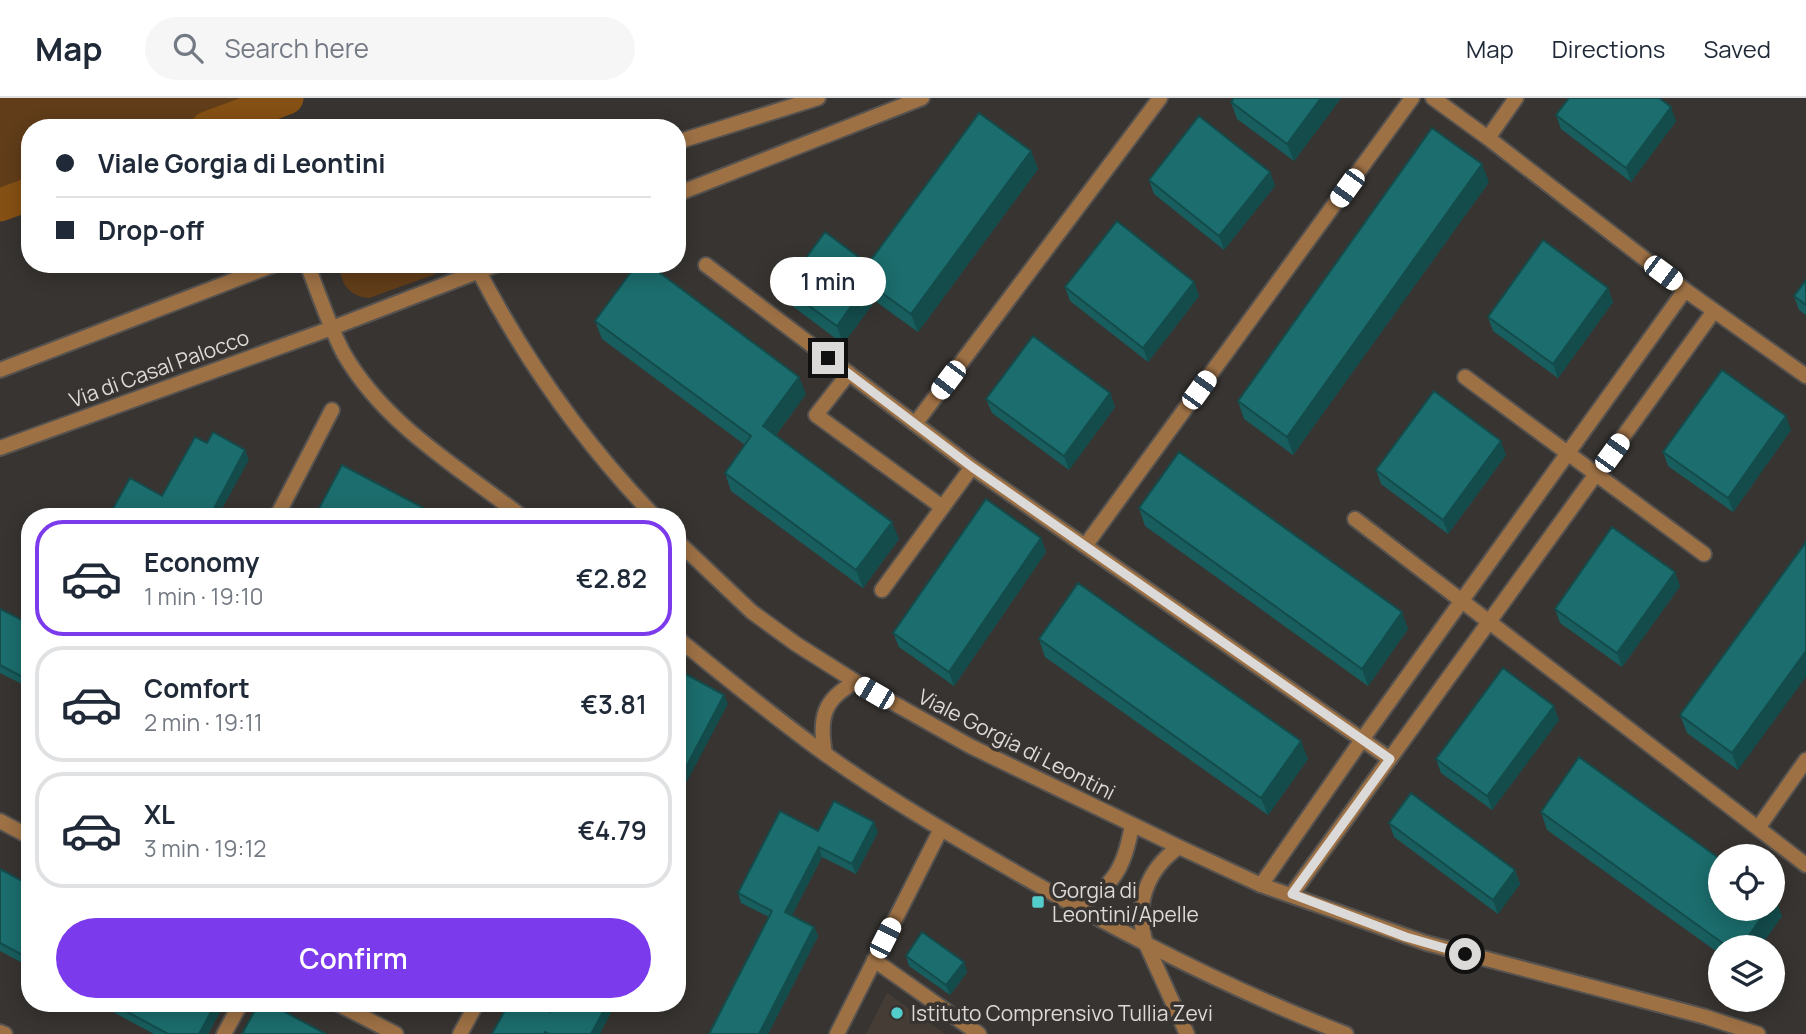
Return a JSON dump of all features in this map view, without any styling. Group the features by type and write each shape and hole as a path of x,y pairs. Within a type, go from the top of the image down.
{"street":[{"path":"686,139 818,98"},
{"path":"686,190 922,98"},
{"path":"915,424 1160,98"},
{"path":"1085,547 1412,98"},
{"path":"1433,98 1714,312 1806,376"},
{"path":"1488,138 1516,98"},
{"path":"706,265 972,467 1390,759"},
{"path":"0,370 253,273"},
{"path":"311,273 332,328 352,366 390,413 511,508"},
{"name":"Via di Casal Palocco","path":"0,448 332,328 465,273"},
{"path":"480,273 560,405 606,463 647,508"},
{"path":"1261,885 1361,741 1685,290"},
{"path":"1292,894 1714,312"},
{"path":"849,373 816,415 942,508"},
{"path":"1465,377 1704,554"},
{"path":"281,508 332,410"},
{"path":"882,590 972,467"},
{"path":"1355,519 1806,865"},
{"name":"Viale Gorgia di Leontini","path":"686,550 752,612 796,645 856,682 970,746 1261,885 1426,943 1706,1017 1758,1034"},
{"path":"686,646 825,754 941,829 1076,908 1146,944 1279,1008 1346,1034"},
{"path":"825,754 822,730 827,707 842,691 856,682"},
{"path":"1758,828 1806,760"},
{"path":"0,821 21,832"},
{"path":"1076,908 1098,895 1116,875 1128,850 1132,825"},
{"path":"837,1034 941,829"},
{"path":"1179,847 1159,865 1143,898 1140,915 1146,944 1187,1034"},
{"path":"874,960 979,1034"},
{"path":"225,1034 236,1012"},
{"path":"353,1012 396,1034"},
{"path":"460,1034 472,1012"},
{"path":"0,1032 5,1034"}],"shaded area":[{"path":"0,98 287,98 231,119 21,119 21,197 0,205"},
{"path":"340,273 436,273 369,298 351,292"},
{"name":"Istituto Comprensivo Tullia Zevi","path":"887,993 945,1034 866,1034"}],"building":[{"path":"1234,98 1321,98 1287,144 1231,102"},
{"path":"1569,98 1659,98 1671,107 1626,168 1556,115"},
{"path":"979,113 1031,151 911,314 868,283 837,326 784,288 825,232 868,264"},
{"path":"1199,116 1270,172 1219,236 1149,180"},
{"path":"1432,128 1482,164 1287,437 1238,401"},
{"path":"1117,221 1194,282 1143,348 1065,287"},
{"path":"1543,240 1608,288 1553,364 1488,317"},
{"path":"630,273 660,273 799,377 763,426 892,522 856,570 725,473 751,436 595,321"},
{"path":"1806,280 1806,305 1794,296"},
{"path":"1033,336 1110,393 1064,456 986,399"},
{"path":"1722,370 1786,416 1728,498 1663,452"},
{"path":"1434,391 1501,441 1443,520 1376,470"},
{"path":"213,432 245,450 214,508 113,508 130,478 162,496 195,437 207,443"},
{"path":"1179,452 1402,612 1362,669 1139,508"},
{"path":"342,465 424,508 319,508"},
{"path":"986,499 1041,538 949,672 893,633"},
{"path":"1612,527 1675,572 1617,653 1555,609"},
{"path":"1806,542 1806,651 1732,753 1680,715"},
{"path":"1078,583 1301,741 1261,798 1039,639"},
{"path":"0,609 21,620 21,676 0,665"},
{"path":"1503,668 1554,706 1487,796 1436,759"},
{"path":"686,674 724,695 686,767"},
{"path":"1579,757 1708,850 1708,921 1759,921 1749,935 1711,935 1541,812"},
{"path":"1411,793 1515,870 1493,900 1389,823"},
{"path":"834,801 874,822 852,864 819,847 785,912 814,927 759,1034 709,1034 772,911 738,893 780,811 818,831"},
{"path":"0,869 21,880 21,954 0,943"},
{"path":"922,932 964,962 946,985 906,956"},
{"path":"128,1012 211,1012 199,1034 168,1034"},
{"path":"254,1012 285,1012 326,1034 242,1034"},
{"path":"504,1012 603,1012 591,1034 492,1034"}],"waterway":[{"path":"231,119 287,98"},
{"path":"0,205 21,197"}],"place":[{"name":"Gorgia di Leontini/Apelle","path":"1038,902"},
{"name":"Istituto Comprensivo Tullia Zevi","path":"897,1013"}],"route":[{"path":"828,358 972,467 1390,759 1292,894 1406,937 1465,954"}]}
